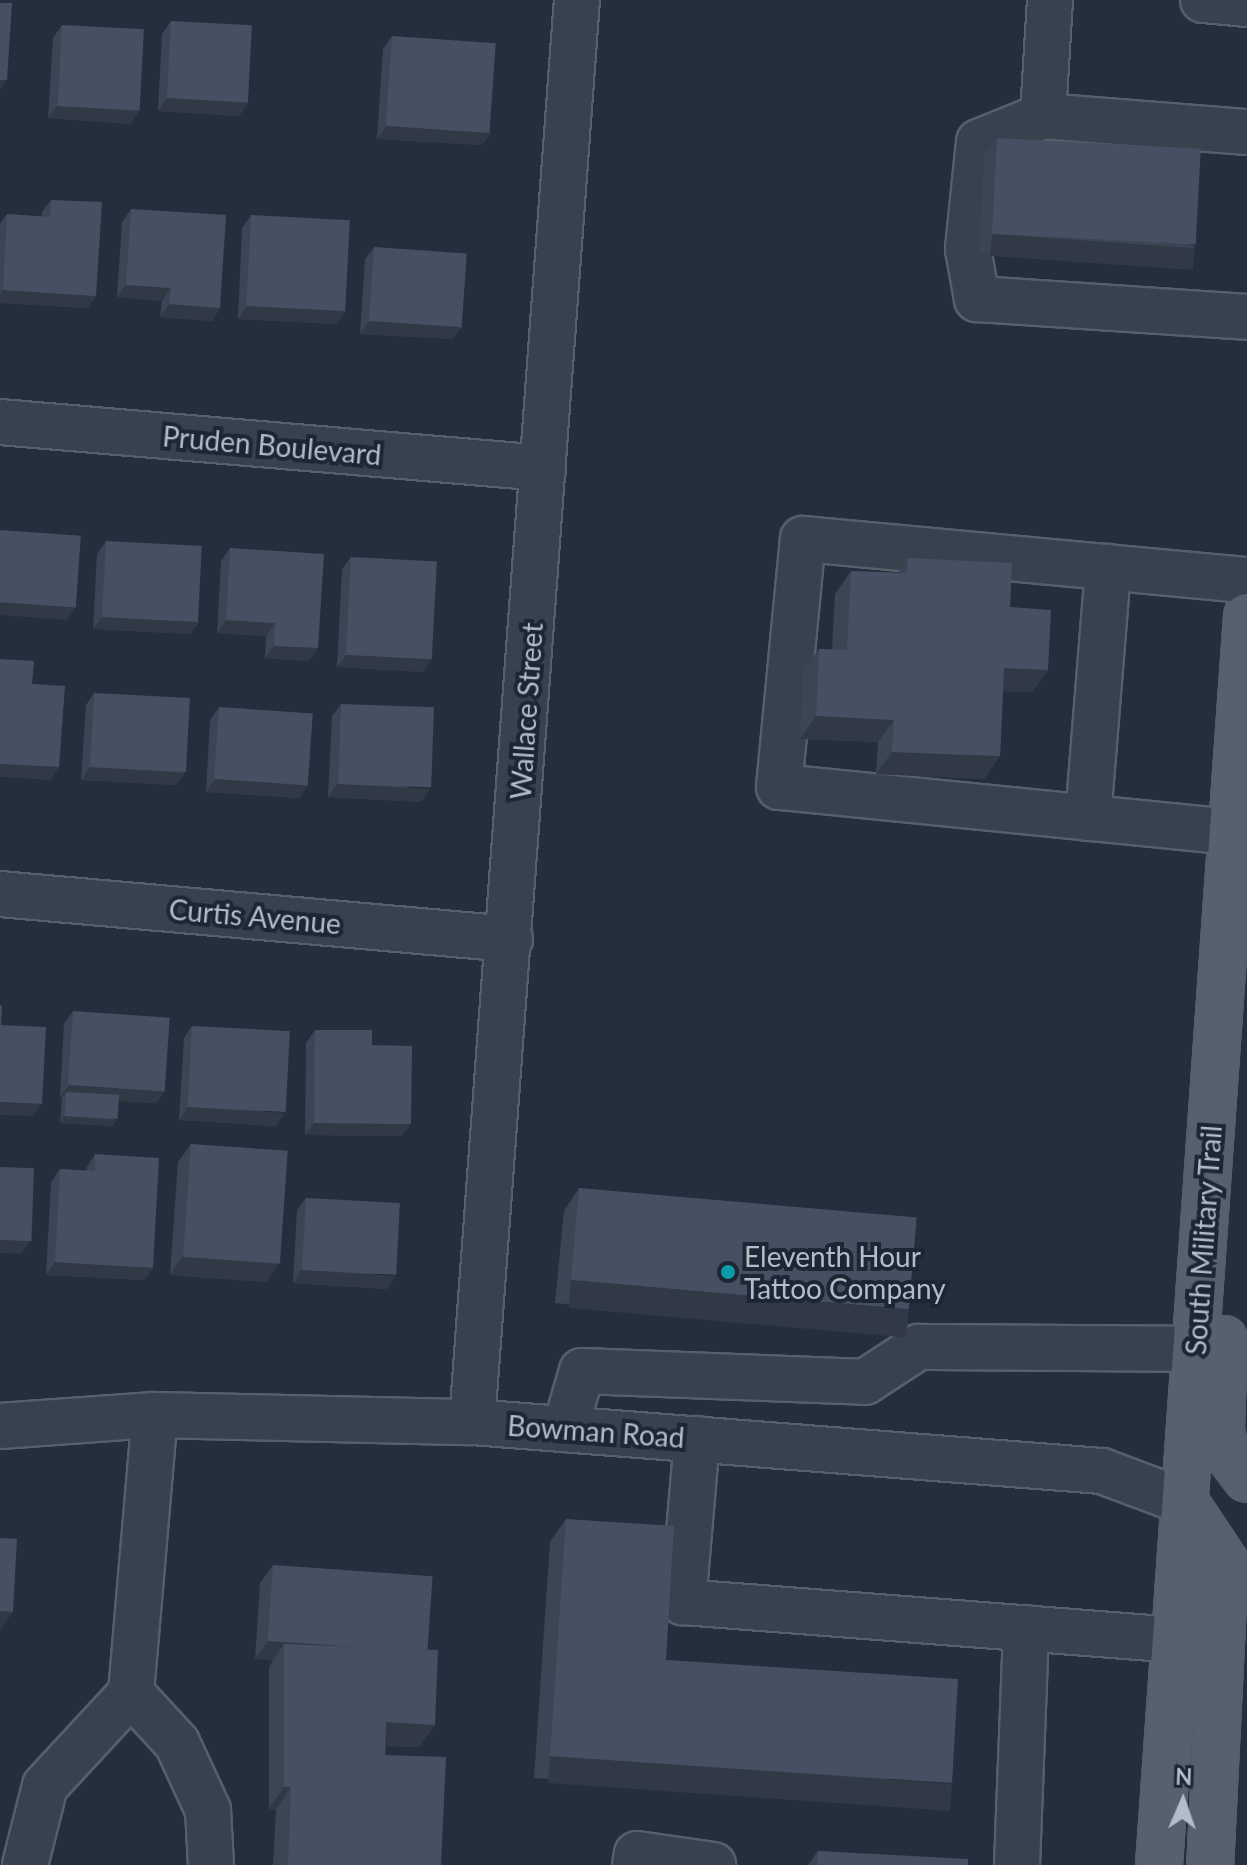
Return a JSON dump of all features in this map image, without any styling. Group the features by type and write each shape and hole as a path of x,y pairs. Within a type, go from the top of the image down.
{"main road":[{"name":"South Military Trail","path":"1159,1865 1247,616"},
{"path":"1227,899 1244,972 1221,1430 1225,1450 1247,1479"},
{"path":"1185,1502 1225,1562 1210,1865"}],"street":[{"name":"Wallace Street","path":"472,1422 577,0"},
{"path":"1043,116 1050,0"},
{"path":"1203,0 1247,4"},
{"path":"1247,132 1043,116 979,142 968,249 977,299 1247,317"},
{"name":"Pruden Boulevard","path":"0,422 543,468"},
{"path":"1231,832 779,787 803,539 1247,580"},
{"path":"1088,818 1108,567"},
{"name":"Curtis Avenue","path":"0,894 510,939"},
{"path":"565,1429 582,1371 865,1382 918,1347 1195,1349"},
{"path":"25,1865 45,1786 131,1693 155,1415"},
{"name":"Bowman Road","path":"0,1426 155,1415 472,1422 1102,1471 1185,1502"},
{"path":"697,1439 683,1602 1175,1640"},
{"path":"1017,1865 1026,1628"},
{"path":"131,1693 177,1743 208,1810 211,1865"},
{"path":"635,1865 637,1854 713,1865"}],"building":[{"path":"0,3 12,3 7,80 0,80"},
{"path":"171,21 252,25 248,102 167,98"},
{"path":"62,25 144,29 140,110 58,106"},
{"path":"392,36 496,43 489,133 386,126"},
{"path":"997,138 1201,149 1196,245 992,234"},
{"path":"51,200 102,202 96,296 3,290 7,214 50,217"},
{"path":"131,209 226,215 220,308 169,304 171,288 126,285"},
{"path":"251,215 350,220 345,311 246,306"},
{"path":"374,247 467,253 462,327 369,321"},
{"path":"0,530 81,536 76,607 0,602"},
{"path":"106,541 202,546 198,622 102,617"},
{"path":"230,548 324,554 318,648 274,646 275,623 226,620"},
{"path":"351,557 437,562 432,659 346,655"},
{"path":"908,558 1012,563 1010,607 1051,610 1048,670 1004,668 1000,756 892,752 894,720 816,716 819,649 847,650 851,571 907,573"},
{"path":"0,659 34,661 32,684 65,686 59,767 0,764"},
{"path":"94,693 190,698 186,772 90,767"},
{"path":"341,704 434,707 431,787 338,784"},
{"path":"219,707 313,714 308,785 214,779"},
{"path":"0,1005 1,1025 46,1027 42,1104 0,1102"},
{"path":"73,1011 170,1018 165,1092 68,1085"},
{"path":"192,1026 290,1031 286,1112 188,1107"},
{"path":"315,1030 372,1030 372,1045 412,1046 411,1124 314,1123"},
{"path":"66,1092 119,1095 118,1119 65,1116"},
{"path":"191,1144 288,1151 280,1263 183,1257"},
{"path":"95,1154 159,1158 153,1268 55,1262 60,1169 95,1171"},
{"path":"0,1167 34,1168 31,1241 0,1240"},
{"name":"Eleventh Hour Tattoo Company","path":"579,1188 917,1218 909,1309 571,1280"},
{"path":"306,1198 400,1203 396,1275 302,1270"},
{"path":"566,1519 674,1526 666,1660 958,1679 952,1783 550,1756"},
{"path":"0,1538 17,1539 13,1612 0,1611"},
{"path":"273,1565 433,1576 427,1652 268,1641"},
{"path":"284,1644 438,1650 435,1725 386,1722 385,1755 446,1757 441,1865 288,1865 291,1787 284,1787"},
{"path":"818,1851 968,1859 968,1865 817,1865"}],"place":[{"name":"Eleventh Hour Tattoo Company","path":"728,1272"}]}
